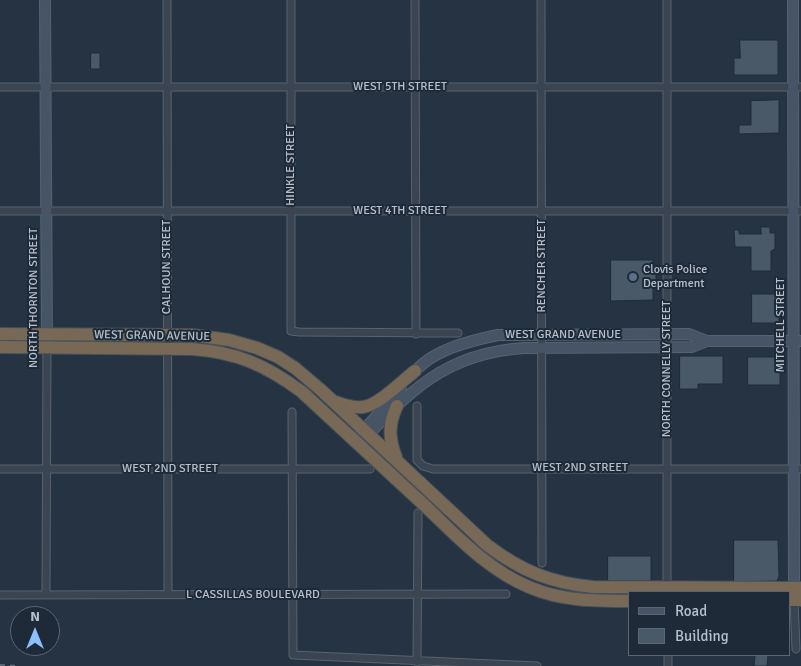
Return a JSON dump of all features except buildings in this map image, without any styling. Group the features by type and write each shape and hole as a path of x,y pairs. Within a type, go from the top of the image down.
{"highway":[{"name":"WEST GRAND AVENUE","path":"0,334 167,335 214,337 236,341 278,357 295,368 367,432"},
{"name":"WEST GRAND AVENUE","path":"0,348 167,348 219,352 258,364 284,378 302,392 357,443"},
{"path":"334,402 357,407 370,405 380,400 415,371"},
{"path":"397,406 391,420 390,437 398,462"},
{"path":"367,432 487,544 514,564 544,578 564,583 594,587 694,591"},
{"path":"357,443 468,547 494,568 517,582 545,593 585,600 628,601"}],"street":[{"name":"NORTH THORNTON STREET","path":"45,0 46,595"},
{"name":"CALHOUN STREET","path":"167,0 168,595"},
{"name":"HINKLE STREET","path":"291,0 291,331 416,334"},
{"path":"415,0 416,334 458,333"},
{"name":"RENCHER STREET","path":"541,0 542,562"},
{"name":"NORTH CONNELLY STREET","path":"667,0 668,590"},
{"name":"MITCHELL STREET","path":"793,0 797,87 796,649"},
{"name":"WEST 5TH STREET","path":"0,87 797,87"},
{"name":"WEST 4TH STREET","path":"0,211 797,211"},
{"name":"WEST GRAND AVENUE","path":"357,443 415,371 435,356 473,340 498,335 689,334 707,341 798,341"},
{"name":"WEST GRAND AVENUE","path":"367,432 430,378 454,364 498,350 692,347 707,341"},
{"name":"WEST 2ND STREET","path":"418,406 417,460 423,466 433,469 797,469"},
{"path":"292,412 293,655 536,666"},
{"name":"WEST 2ND STREET","path":"0,469 370,469"},
{"path":"417,662 418,513"},
{"name":"L CASSILLAS BOULEVARD","path":"0,595 506,594"}],"railway":[{"path":"0,665 18,666"}],"place":[{"name":"Clovis Police Department","path":"633,277"}]}
